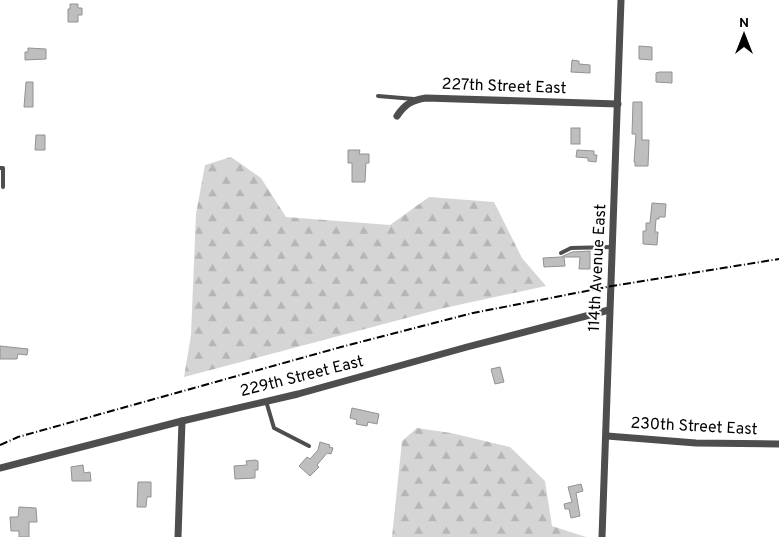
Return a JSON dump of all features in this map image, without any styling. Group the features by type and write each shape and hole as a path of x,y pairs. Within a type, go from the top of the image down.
{"street":[{"name":"114th Avenue East","path":"602,537 621,0"},
{"name":"227th Street East","path":"397,116 406,104 419,99 618,104"},
{"name":"229th Street East","path":"0,468 266,401 609,310"},
{"path":"178,537 182,421"},
{"name":"230th Street East","path":"607,436 696,443 779,444"}],"lane":[{"path":"378,96 419,99"},
{"path":"0,168 3,168 3,187"},
{"path":"561,253 571,248 613,247"},
{"path":"266,401 274,428 309,446"}],"green space":[{"path":"231,157 261,178 286,217 390,225 429,197 494,202 522,258 546,286 444,308 184,377 191,335 196,214 205,165"},
{"path":"417,428 451,433 510,447 545,481 552,526 586,537 392,537 402,441"}],"building":[{"path":"70,4 78,4 78,8 82,8 82,15 78,15 78,22 68,22"},
{"path":"639,46 652,47 652,60 639,59"},
{"path":"28,48 46,49 46,59 25,60 25,52 28,52"},
{"path":"572,60 579,61 579,64 590,65 590,73 571,72"},
{"path":"672,72 672,83 656,82 656,73"},
{"path":"26,82 33,82 33,107 24,107"},
{"path":"633,102 642,102 642,140 649,140 648,166 635,166 634,162 636,134 632,134"},
{"path":"571,128 580,128 580,144 571,144"},
{"path":"36,135 45,135 45,150 35,150"},
{"path":"348,150 360,150 359,154 369,154 369,163 366,163 365,182 352,182 352,163 348,163"},
{"path":"577,150 594,151 594,155 597,155 596,162 588,161 588,158 576,157"},
{"path":"652,203 666,204 665,217 656,219 657,245 643,244 643,231 646,231 646,223 650,223"},
{"path":"590,251 590,269 579,269 580,257 564,257 565,266 544,267 543,258 561,257 572,252"},
{"path":"0,346 28,349 27,355 18,354 17,359 0,359"},
{"path":"500,367 504,382 495,384 491,369"},
{"path":"352,408 379,414 377,424 368,422 367,426 356,424 357,420 350,418"},
{"path":"320,442 333,448 331,454 327,453 317,465 319,467 310,476 299,466 307,457 310,459 318,450"},
{"path":"246,461 258,461 258,470 255,470 255,478 235,479 234,466 247,465"},
{"path":"83,465 84,473 90,472 91,481 72,481 71,467"},
{"path":"138,482 151,482 151,497 147,497 146,507 137,507"},
{"path":"581,484 583,491 576,493 580,516 571,518 569,509 565,509 564,504 572,502 568,487"},
{"path":"19,507 36,508 37,522 29,522 29,537 19,537 19,531 11,531 10,517 18,517"}],"railway":[{"path":"0,445 18,437 341,347 473,313 612,286 779,259"}]}
